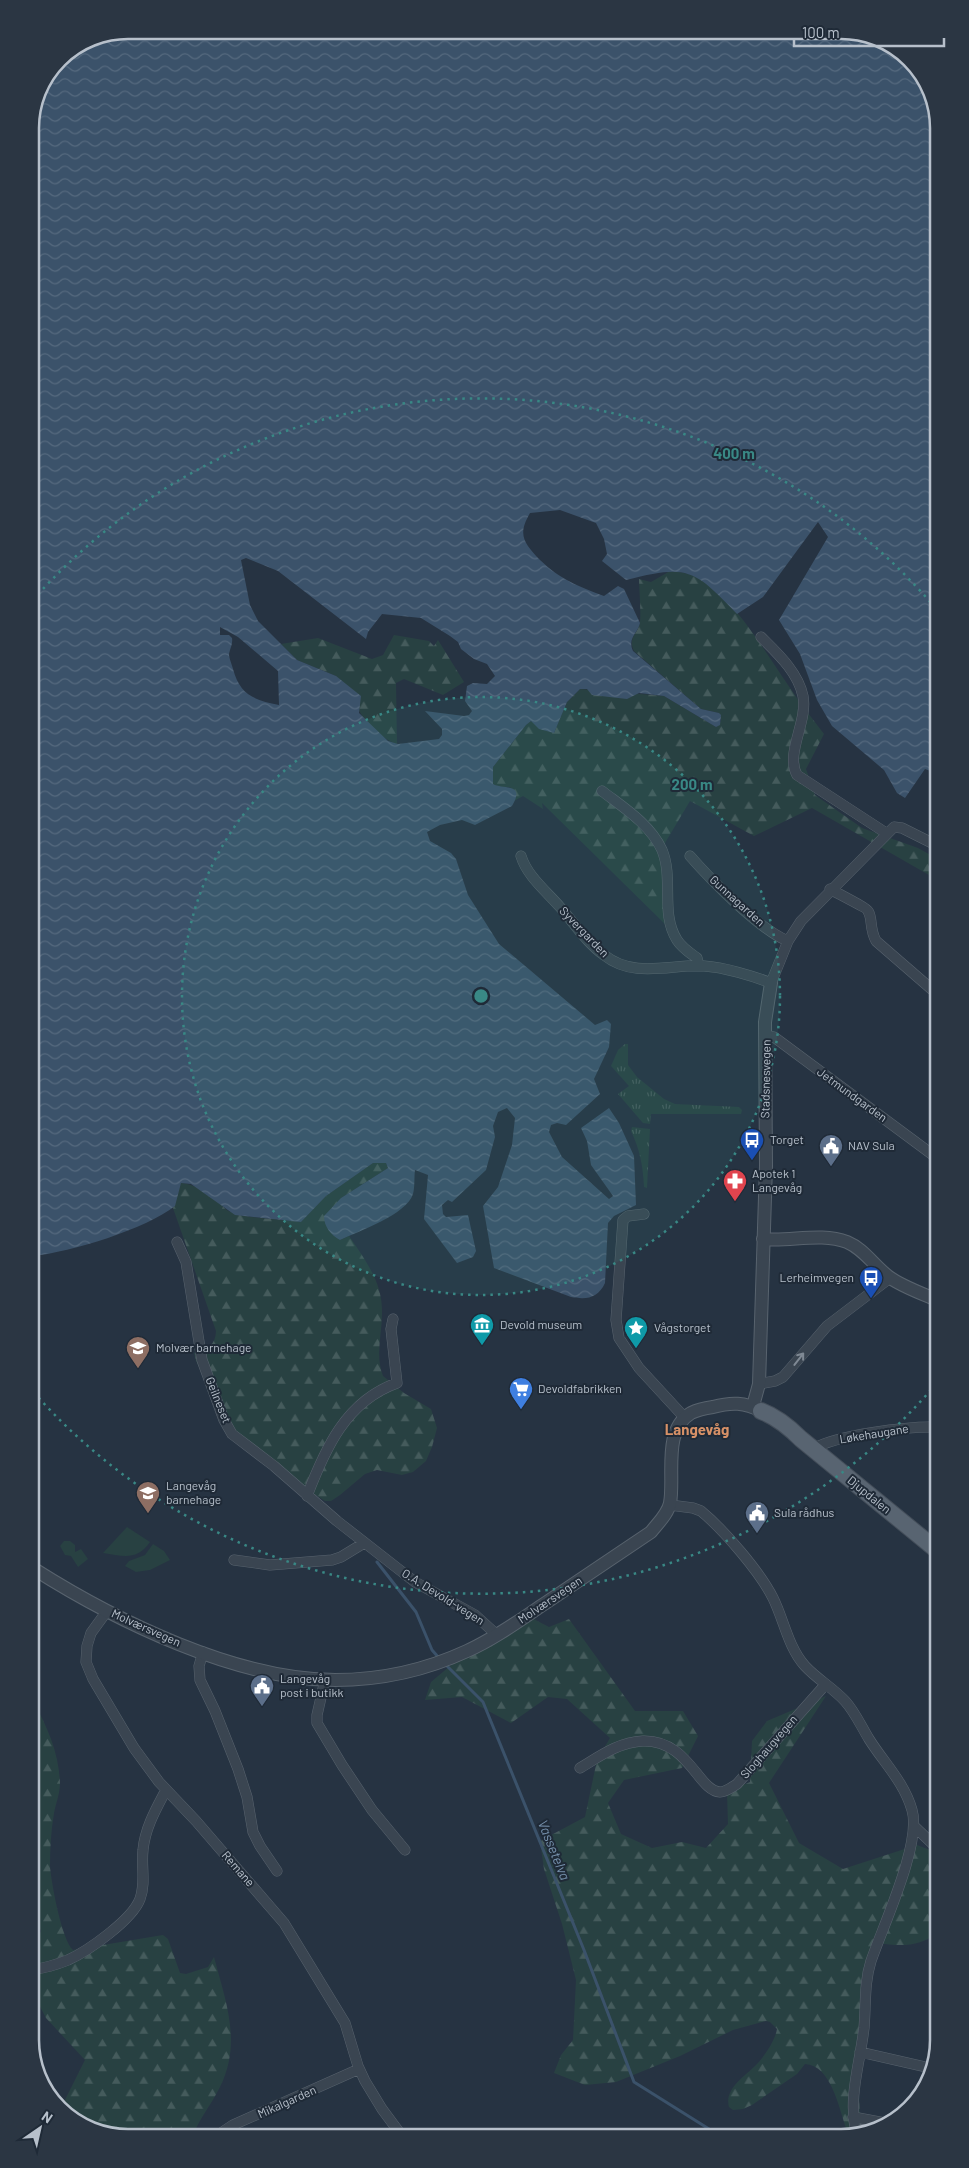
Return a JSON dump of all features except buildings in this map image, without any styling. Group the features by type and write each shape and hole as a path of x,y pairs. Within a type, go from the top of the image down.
{"main road":[{"name":"Djupdalen","path":"757,1409 784,1431 807,1444 930,1544"}],"street":[{"path":"761,637 789,667 803,695 804,719 793,761 797,775 886,833 894,827 902,828 930,842"},
{"path":"602,791 646,826 661,849 667,869 667,906 673,931 681,946 697,958 699,966"},
{"name":"Stadsnesvegen","path":"757,1409 766,1166 766,1022 771,983 788,941 801,921 886,833"},
{"name":"Syvergarden","path":"521,856 528,871 604,955 628,967 646,969 707,966 771,983"},
{"name":"Gunnagarden","path":"690,856 758,922 777,936 788,941"},
{"path":"830,889 851,902 865,906 868,910 872,933 876,941 930,988"},
{"name":"Jetmundgarden","path":"766,1035 780,1042 930,1153"},
{"path":"644,1214 628,1216 623,1220 616,1320 619,1338 639,1368 685,1418"},
{"path":"763,1239 809,1238 847,1242 858,1249 890,1278 930,1297"},
{"name":"Geilneset","path":"176,1242 186,1262 202,1360 224,1420 235,1437 274,1466 307,1496"},
{"path":"759,1384 775,1381 783,1377 828,1326 890,1278"},
{"path":"307,1496 323,1455 342,1424 368,1399 397,1382 391,1329 393,1319"},
{"path":"757,1409 737,1403 722,1404 690,1413 685,1418 672,1441 670,1505 701,1511 724,1534 768,1588 795,1651 805,1666 844,1701 854,1714 899,1780 912,1810 914,1827 904,1868 866,1982 864,2028 853,2092 855,2128"},
{"name":"Løkehaugane","path":"807,1444 871,1433 930,1428"},
{"name":"O.A. Devold-vegen","path":"307,1496 364,1543 426,1590 475,1615 497,1634"},
{"name":"Molværsvegen","path":"39,1572 107,1611 202,1652 271,1673 298,1678 358,1680 405,1673 468,1651 497,1634 651,1532 670,1505"},
{"path":"234,1560 270,1565 332,1560 341,1557 364,1543"},
{"name":"Remane","path":"107,1611 91,1633 86,1653 88,1669 134,1748 166,1790 284,1923 345,2023 359,2069 382,2110 397,2129"},
{"path":"202,1652 199,1666 200,1680 215,1711 238,1769 247,1798 253,1832 277,1871"},
{"path":"325,1680 316,1715 317,1723 372,1810 405,1850"},
{"name":"Sloghaugvegen","path":"580,1768 622,1745 645,1741 658,1742 677,1751 696,1770 704,1784 719,1792 728,1790 737,1784 825,1685"},
{"path":"39,1968 68,1960 80,1953 130,1914 142,1892 143,1850 148,1826 166,1790"},
{"path":"914,1827 930,1842"},
{"path":"860,2052 926,2067"},
{"name":"Mikalgarden","path":"229,2129 359,2069"},
{"path":"853,2118 876,2122"}],"green space":[{"path":"670,571 687,574 703,580 728,602 750,629 824,734 806,769 815,795 862,828 918,848 930,855 930,876 812,808 754,836 690,801 662,848 671,930 542,803 543,809 523,796 514,801 516,795 510,787 499,788 493,784 493,767 526,725 531,721 554,733 567,702 580,689 664,696 716,727 721,721 719,713 701,709 634,651 632,640 640,623 639,579 651,582"},
{"path":"394,635 429,641 434,646 438,640 464,682 443,695 404,679 396,683 397,744 379,734 368,723 336,676 297,660 281,644 318,638 372,659 383,655"},
{"path":"625,1044 628,1044 628,1065 637,1077 664,1099 675,1104 739,1107 742,1110 741,1114 651,1114 650,1124 643,1123 618,1094 629,1086 611,1066 618,1050"},
{"path":"632,1127 650,1129 647,1188 644,1187 643,1172 637,1145 631,1131"},
{"path":"373,1163 386,1163 388,1168 341,1198 340,1240 349,1236 372,1273 380,1292 382,1314 379,1361 383,1376 404,1393 431,1409 437,1428 426,1461 413,1472 402,1475 377,1470 365,1474 331,1501 325,1501 234,1435 196,1361 194,1353 203,1351 210,1346 216,1336 216,1331 173,1208 181,1183 201,1190 229,1211 239,1215 301,1222 326,1196"},
{"path":"127,1527 150,1542 145,1548 135,1555 129,1556 103,1553"},
{"path":"64,1541 70,1541 75,1545 75,1552 81,1549 88,1559 78,1567 71,1556 65,1555 60,1546"},
{"path":"153,1544 164,1551 170,1560 150,1570 136,1572 125,1566 129,1561 145,1555"},
{"path":"526,1615 549,1627 569,1619 635,1711 683,1711 698,1736 682,1768 624,1780 608,1803 621,1834 652,1848 682,1842 706,1848 728,1824 727,1792 750,1782 752,1741 767,1721 826,1696 769,1783 799,1843 843,1869 917,1845 930,1850 930,1938 909,1945 876,1943 857,2052 859,2127 846,2129 837,2099 828,2079 814,2066 805,2064 797,2074 752,2105 743,2109 733,2110 729,2107 729,2095 732,2089 762,2058 774,2039 777,2029 770,2022 766,2021 733,2030 680,2056 616,2082 585,2085 554,2073 561,2055 573,2040 576,1980 562,1924 544,1869 540,1841 585,1817 597,1760 610,1738 567,1699 548,1697 511,1723 462,1697 425,1700 431,1682 475,1645"},
{"path":"39,1712 52,1742 59,1772 60,1787 54,1813 50,1846 52,1885 65,1935 73,1950 163,1935 168,1939 180,1973 186,1974 208,1967 214,1957 230,2022 230,2054 227,2070 220,2087 196,2129 111,2128 99,2125 83,2117 64,2102 85,2060 46,2018 39,2005 39,1935 41,1931 39,1926"}],"water":[{"path":"128,39 847,39 858,40 875,46 895,57 908,69 921,88 929,111 930,128 930,771 925,769 905,798 897,793 884,770 832,726 817,700 800,654 779,620 828,537 818,522 763,597 737,614 710,587 689,574 663,572 626,580 602,561 607,554 604,539 596,523 560,510 530,513 523,533 526,543 534,554 563,578 604,596 618,586 624,589 640,623 631,643 633,651 701,709 719,713 721,715 720,725 716,727 664,696 639,693 627,699 592,695 587,689 580,689 567,702 554,733 539,729 531,721 493,767 493,784 515,790 516,798 512,806 475,825 462,820 440,825 427,832 430,841 451,853 456,859 468,895 499,944 595,1025 607,1020 611,1024 609,1047 594,1079 600,1094 566,1125 557,1123 551,1125 549,1132 562,1157 609,1199 613,1196 591,1165 587,1141 581,1128 609,1108 619,1123 634,1156 636,1205 614,1216 608,1223 605,1283 602,1288 591,1297 571,1297 494,1268 483,1206 498,1187 512,1145 515,1118 507,1108 498,1112 493,1126 495,1137 486,1170 452,1202 448,1200 442,1205 443,1214 446,1217 468,1215 476,1251 473,1257 457,1263 424,1219 428,1175 415,1170 413,1194 409,1202 401,1209 381,1222 340,1240 329,1230 325,1224 324,1216 341,1198 388,1168 386,1163 373,1163 326,1196 301,1222 235,1215 191,1184 181,1183 175,1206 162,1215 107,1238 39,1255 39,122 43,99 54,78 69,61 88,48 111,40","holes":["246,558 278,571 366,639 368,632 382,614 421,618 458,642 461,649 474,659 487,664 495,676 487,684 473,683 467,686 465,701 472,711 469,715 425,711 442,729 442,735 439,739 398,744 388,741 359,713 361,696 336,676 297,660 258,621 250,605 241,560","220,627 238,637 278,671 279,705 262,701 249,695 240,685 229,656 232,638 229,635 220,635"]}],"waterway":[{"name":"Vassetelva","path":"377,1562 416,1612 432,1650 439,1658"},
{"name":"Vassetelva","path":"445,1664 483,1702 584,1950 634,2082 709,2129"}],"place":[{"name":"Torget","path":"752,1161"},
{"name":"NAV Sula","path":"831,1167"},
{"name":"Apotek 1 Langevåg","path":"735,1202"},
{"name":"Lerheimvegen","path":"871,1299"},
{"name":"Devold museum","path":"482,1346"},
{"name":"Vågstorget","path":"636,1349"},
{"name":"Molvær barnehage","path":"138,1369"},
{"name":"Devoldfabrikken","path":"521,1410"},
{"name":"Langevåg barnehage","path":"148,1514"},
{"name":"Sula rådhus","path":"757,1534"},
{"name":"Langevåg post i butikk","path":"262,1707"}],"district":[{"name":"Langevåg","path":"697,1430"}]}
